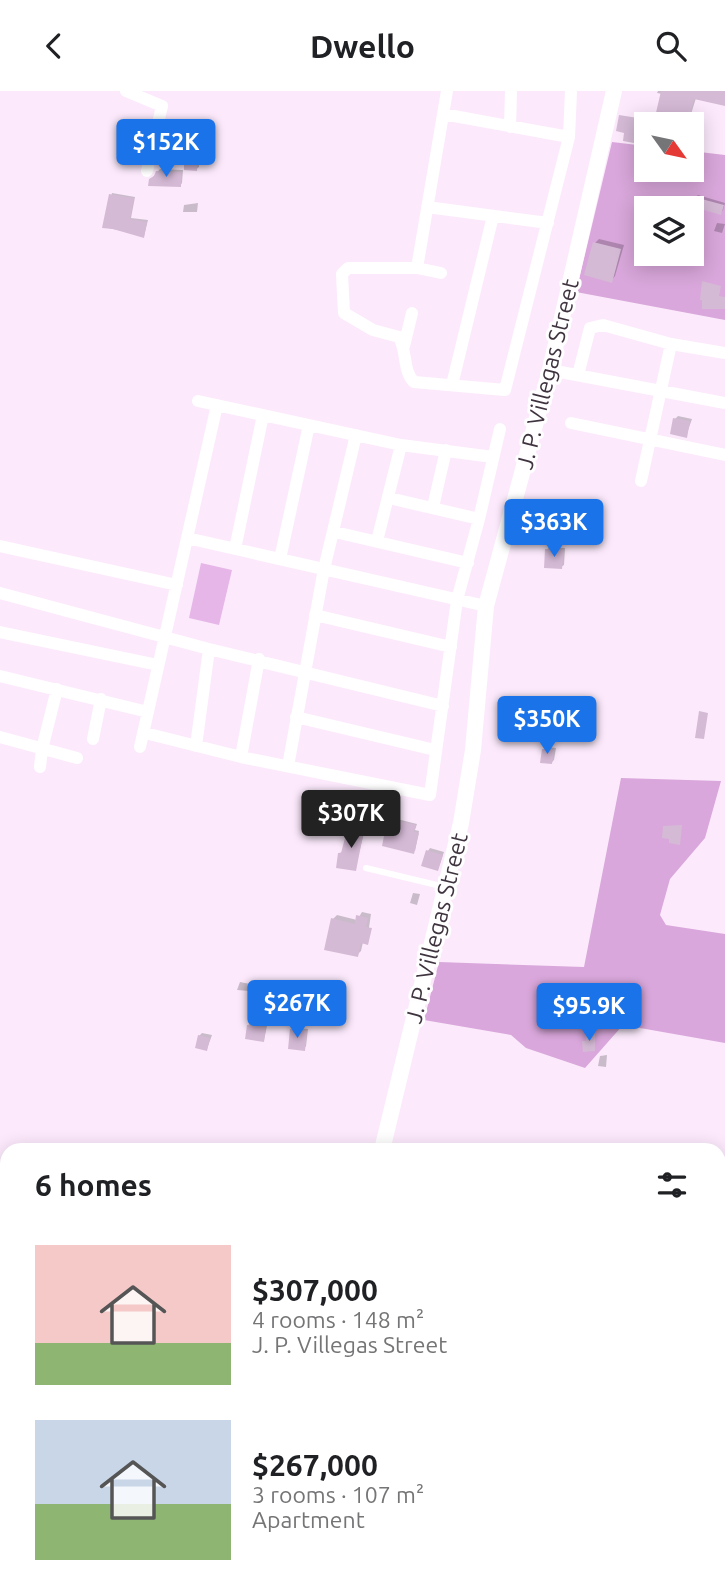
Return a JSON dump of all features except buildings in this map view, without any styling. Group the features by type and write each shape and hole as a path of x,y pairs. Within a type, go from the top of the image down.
{"street":[{"path":"126,91 162,106 147,171"},
{"path":"417,268 447,91"},
{"path":"510,127 512,91"},
{"path":"441,273 417,268 348,268 342,274 344,313 373,330 399,337 404,346 409,377 414,382 505,390 569,137 571,91"},
{"name":"J. P. Villegas Street","path":"384,1143 461,823 473,750 486,606 550,370 614,91"},
{"path":"443,114 569,137"},
{"path":"427,207 548,223"},
{"path":"452,385 493,216"},
{"path":"404,346 412,313"},
{"path":"578,375 590,328 603,325 671,344 725,353"},
{"path":"641,481 671,344"},
{"path":"550,370 725,403"},
{"path":"198,401 401,445 493,457"},
{"path":"140,747 217,405"},
{"path":"235,549 263,415"},
{"path":"571,423 725,455"},
{"path":"280,559 309,425"},
{"path":"145,733 241,757 430,795 457,600 499,429"},
{"path":"288,766 324,569 356,435"},
{"path":"377,541 401,445"},
{"path":"433,507 446,450"},
{"path":"388,498 479,519"},
{"path":"334,533 468,563"},
{"path":"187,538 486,606"},
{"path":"0,546 177,585"},
{"path":"0,593 209,649 443,706"},
{"path":"315,615 451,647"},
{"path":"0,632 159,665"},
{"path":"196,746 209,649"},
{"path":"241,757 258,659"},
{"path":"0,676 148,712"},
{"path":"40,767 57,689"},
{"path":"93,739 101,699"},
{"path":"296,717 435,750"},
{"path":"0,737 77,758"}],"lane":[{"path":"366,868 446,887"}],"shaded area":[{"path":"612,142 634,145 634,182 704,182 704,153 725,155 725,320 576,292"},
{"path":"201,563 232,570 219,625 189,618"},
{"path":"621,778 721,781 705,838 670,879 660,915 666,925 725,934 725,1043 623,1025 585,1068 526,1048 511,1035 424,1020 439,962 584,967"}]}
